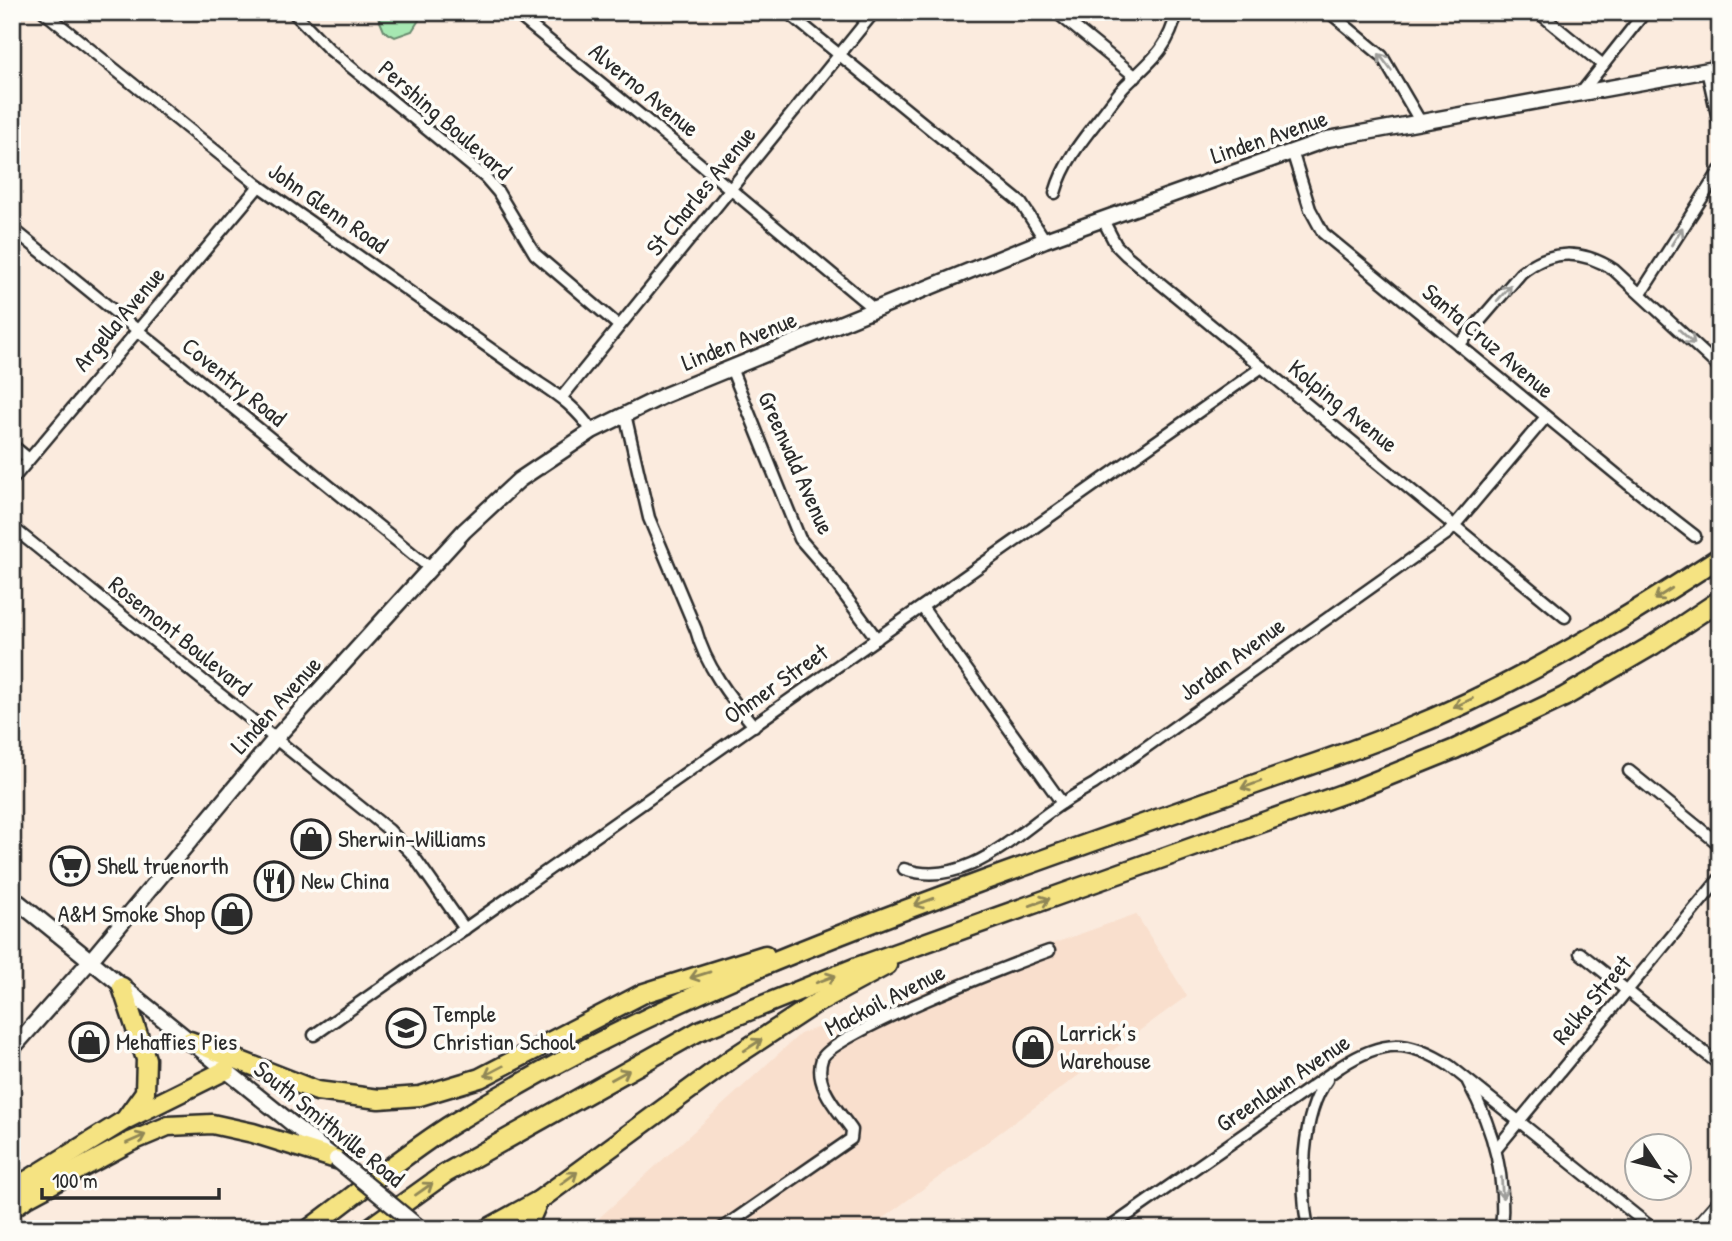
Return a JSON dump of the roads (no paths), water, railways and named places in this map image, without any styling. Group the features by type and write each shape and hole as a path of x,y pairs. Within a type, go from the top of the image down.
{"highway":[{"path":"309,1229 447,1128 588,1047 683,1001 882,918 1403,731 1512,681 1585,641 1720,557"},
{"path":"368,1229 446,1173 699,1031 857,967 1356,789 1455,749 1563,697 1653,645 1720,600"},
{"path":"190,1041 317,1091 379,1099 420,1096 480,1078 644,993 882,918"},
{"path":"486,1229 538,1201 734,1057 813,1005 934,939"},
{"path":"122,987 146,1059 145,1092 125,1121"},
{"path":"12,1190 125,1121 226,1070"},
{"path":"12,1208 29,1196 130,1142 168,1126 212,1124 253,1133 335,1159"},
{"path":"526,1229 538,1201"}],"main road":[{"name":"Linden Avenue","path":"12,1049 90,961 275,738 464,531 519,480 592,431 731,368 1045,240 1328,139 1713,69"},
{"name":"South Smithville Road","path":"12,897 421,1229"}],"street":[{"name":"John Glenn Road","path":"44,12 259,186 562,397 582,416 592,431"},
{"name":"Pershing Boulevard","path":"293,12 330,49 486,178 535,254 549,269 618,326"},
{"name":"Alverno Avenue","path":"514,12 875,310"},
{"path":"787,12 1021,202 1045,240"},
{"name":"St Charles Avenue","path":"562,397 873,12"},
{"path":"1056,12 1136,78"},
{"path":"1055,193 1061,174 1077,147 1125,86 1162,50 1169,38 1177,12"},
{"path":"1329,12 1382,57 1420,121"},
{"path":"1538,12 1602,65"},
{"path":"1581,93 1645,12"},
{"path":"1713,69 1720,128"},
{"name":"Santa Cruz Avenue","path":"1292,151 1310,209 1323,233 1695,536"},
{"path":"1641,293 1720,170"},
{"name":"Argella Avenue","path":"12,480 259,186"},
{"name":"Kolping Avenue","path":"1103,220 1112,239 1126,255 1564,617"},
{"name":"Coventry Road","path":"12,229 430,568"},
{"path":"1459,345 1531,265 1555,255 1578,254 1603,262 1641,293 1720,368"},
{"name":"Ohmer Street","path":"314,1035 1262,367"},
{"name":"Greenwald Avenue","path":"731,368 800,539 821,562 877,639"},
{"path":"625,414 649,518 696,630 700,646 708,663 754,726"},
{"name":"Jordan Avenue","path":"904,869 929,874 962,868 1010,843 1062,803 1094,784 1301,636 1412,561 1448,533 1546,417"},
{"path":"12,445 29,459"},
{"name":"Rosemont Boulevard","path":"12,527 404,845 465,929"},
{"path":"922,607 1062,803"},
{"path":"1629,771 1720,845"},
{"name":"Relka Street","path":"1497,1149 1720,878"},
{"name":"Mackoil Avenue","path":"721,1229 839,1148 852,1135 852,1130 821,1082 822,1060 828,1050 945,992 1049,951"},
{"path":"1580,953 1720,1065"},
{"name":"Greenlawn Avenue","path":"1108,1229 1356,1057 1389,1045 1412,1047 1430,1053 1519,1120 1653,1229"},
{"path":"1308,1229 1303,1187 1306,1140 1318,1095 1331,1075"},
{"path":"1466,1079 1489,1125 1497,1149 1503,1195 1502,1229"},
{"path":"1694,1229 1720,1199"}],"place":[{"name":"Sherwin-Williams","path":"311,839"},
{"name":"Shell truenorth","path":"70,866"},
{"name":"New China","path":"274,881"},
{"name":"A&M Smoke Shop","path":"232,914"},
{"name":"Temple Christian School","path":"406,1028"},
{"name":"Mehaffies Pies","path":"89,1042"},
{"name":"Larrick’s Warehouse","path":"1033,1047"}]}
